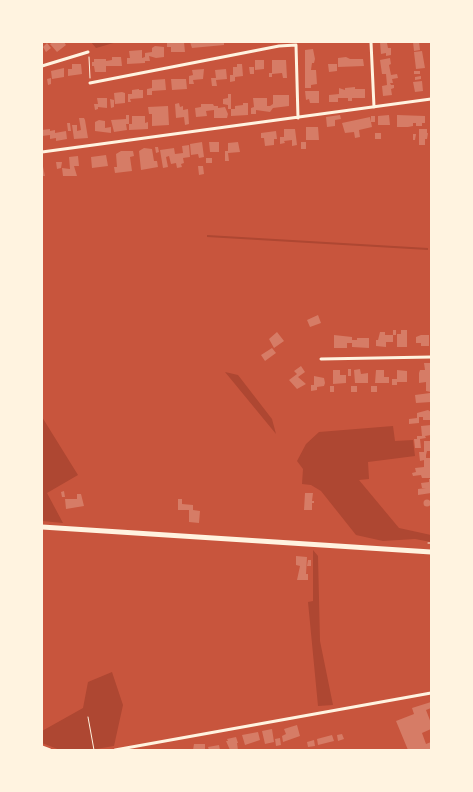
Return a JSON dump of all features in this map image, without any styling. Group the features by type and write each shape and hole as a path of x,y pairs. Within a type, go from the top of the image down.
{"main road":[{"path":"42,527 431,552"}],"street":[{"path":"371,42 374,107"},
{"path":"90,83 279,44 296,44 298,118"},
{"path":"42,66 88,52"},
{"path":"42,152 431,99"},
{"path":"321,359 431,357"},
{"path":"115,750 431,692"},
{"path":"42,747 50,750"}],"path":[{"path":"88,52 90,83"},
{"path":"88,717 94,750"}],"shaded area":[{"path":"91,42 117,42 96,48"},
{"path":"207,235 428,248 428,250 207,237"},
{"path":"225,372 238,375 272,419 276,434"},
{"path":"42,417 78,475 47,493 63,523 42,521"},
{"path":"393,426 395,441 413,440 415,456 368,462 369,479 359,480 399,528 431,535 431,542 415,539 383,541 356,535 321,491 311,485 302,484 303,469 297,461 306,444 319,432"},
{"path":"313,550 318,556 320,641 333,705 318,706 308,602 313,601"},
{"path":"112,672 123,705 114,746 90,750 60,750 42,743 42,731 83,708 88,682"}],"building":[{"path":"53,42 64,42 66,45 57,52 50,44"},
{"path":"167,42 184,42 185,52 171,52 171,47 167,47"},
{"path":"190,42 224,42 224,45 192,48"},
{"path":"380,42 391,42 387,43 388,48 391,48 391,55 386,56 386,53 381,54"},
{"path":"413,42 419,42 420,50 414,51"},
{"path":"47,43 51,48 46,52 43,47"},
{"path":"155,46 164,47 164,57 156,58 149,56 150,61 145,61 145,63 127,64 127,58 130,58 129,51 142,50 142,58 145,57 145,53 152,52 152,48"},
{"path":"313,49 315,59 314,63 312,63 311,70 316,70 317,84 311,85 311,88 305,88 305,50"},
{"path":"422,51 425,68 416,69 414,52"},
{"path":"112,57 121,57 122,66 106,66 106,72 95,72 94,66 92,66 94,59 106,59 106,61 112,60"},
{"path":"346,57 350,59 363,59 364,66 338,67 338,58"},
{"path":"390,58 391,64 389,65 391,75 397,74 398,78 392,79 393,83 390,83 391,85 394,85 394,88 391,89 392,95 383,96 382,86 387,85 386,74 382,74 380,60"},
{"path":"255,60 264,60 264,69 255,70"},
{"path":"272,60 286,60 287,78 283,78 282,73 272,74 272,77 269,77 269,73 272,73"},
{"path":"72,64 81,64 82,74 68,76 68,69 72,69"},
{"path":"237,64 242,64 243,76 235,77 235,81 230,82 230,75 233,75 233,67 237,67"},
{"path":"328,64 337,64 337,71 329,72"},
{"path":"249,67 254,67 254,74 250,74"},
{"path":"64,68 64,77 52,79 51,71"},
{"path":"204,69 203,79 193,80 194,84 189,84 189,76 193,75 192,70"},
{"path":"226,69 227,79 216,80 217,86 212,86 211,78 216,78 215,70"},
{"path":"414,71 420,71 420,74 414,74"},
{"path":"421,76 421,79 415,80 415,77"},
{"path":"51,78 51,84 48,85 47,79"},
{"path":"165,79 166,90 152,91 152,95 147,95 147,89 152,88 152,80"},
{"path":"171,79 186,79 187,89 172,90"},
{"path":"422,81 423,91 415,92 413,82"},
{"path":"355,87 355,89 365,89 365,98 352,98 352,101 348,101 348,98 338,98 338,102 329,102 329,95 339,94 339,88 345,90 345,88"},
{"path":"132,90 143,90 143,98 130,99 131,102 128,102 128,94 132,94"},
{"path":"305,91 319,91 319,103 310,103 309,99 306,100"},
{"path":"114,93 125,93 125,103 115,104"},
{"path":"228,94 231,94 231,109 228,109 228,105 223,104 223,99 228,98"},
{"path":"273,95 289,95 289,106 273,108 270,112 256,110 256,114 251,114 251,108 254,107 253,98 267,98 267,106 270,106 273,104"},
{"path":"97,98 107,98 107,108 98,107 98,109 95,110 94,104 98,104"},
{"path":"110,99 114,100 114,107 111,108"},
{"path":"179,103 180,107 183,106 183,110 188,109 189,124 185,125 184,117 176,118 175,104"},
{"path":"243,103 248,103 248,115 231,116 231,109 235,109 235,106 243,105"},
{"path":"201,104 213,104 214,106 218,106 218,108 225,107 228,114 227,118 214,118 214,110 206,111 207,116 196,117 195,108 201,107"},
{"path":"168,106 169,125 152,126 152,114 149,114 148,107"},
{"path":"126,115 129,115 129,124 126,124 127,130 114,132 111,120 126,119"},
{"path":"340,115 341,119 335,120 335,126 327,127 326,117"},
{"path":"389,115 390,125 378,125 378,116"},
{"path":"397,115 425,116 425,123 422,123 422,126 416,126 416,123 413,123 413,126 397,127"},
{"path":"132,116 145,116 145,123 148,122 148,129 129,130 129,124 132,124"},
{"path":"371,116 375,116 375,122 371,122"},
{"path":"370,117 372,127 359,130 360,137 355,138 354,132 345,133 342,123"},
{"path":"79,118 84,118 85,120 88,138 74,139 72,125 77,125 77,131 81,130"},
{"path":"99,120 105,121 105,128 111,127 111,133 95,131 95,122"},
{"path":"67,123 70,123 71,131 68,131"},
{"path":"306,127 318,127 319,140 306,140"},
{"path":"50,129 50,131 55,130 55,133 66,131 67,139 56,141 56,138 50,139 50,135 42,136 42,130"},
{"path":"284,129 295,129 297,145 292,146 292,140 284,141 285,143 280,144 280,137 284,137"},
{"path":"419,129 427,129 428,133 427,139 425,139 425,145 419,145"},
{"path":"276,131 277,139 274,139 274,145 265,146 264,138 261,138 261,133"},
{"path":"375,133 381,133 381,139 375,139"},
{"path":"413,134 416,134 415,140 413,140"},
{"path":"202,142 204,157 199,158 198,154 191,155 190,144"},
{"path":"209,142 219,142 219,152 210,152"},
{"path":"238,142 240,152 228,153 229,161 225,161 225,151 228,151 228,143"},
{"path":"301,142 306,142 306,149 301,149"},
{"path":"189,145 190,157 183,158 184,163 181,164 182,167 177,168 176,163 171,164 169,156 166,157 168,167 163,168 160,150 174,148 175,154 183,153 182,146"},
{"path":"155,147 158,147 159,152 156,153"},
{"path":"144,148 152,149 154,161 157,161 158,167 141,170 139,151"},
{"path":"121,151 133,151 134,156 130,157 132,171 115,173 114,167 117,167 116,154"},
{"path":"106,155 108,166 92,168 91,157"},
{"path":"78,156 79,166 74,166 77,176 63,176 62,168 70,169 69,157"},
{"path":"206,158 212,158 212,163 206,163"},
{"path":"42,162 45,176 42,176"},
{"path":"56,162 62,162 61,168 57,169"},
{"path":"198,166 203,166 204,174 199,175"},
{"path":"318,315 321,323 310,327 307,320"},
{"path":"393,330 396,330 396,335 393,335"},
{"path":"401,330 407,330 407,347 397,347 397,334 401,334"},
{"path":"277,332 284,341 274,348 269,339"},
{"path":"380,332 385,332 385,335 393,335 393,342 386,342 386,347 376,346 376,340 378,340"},
{"path":"334,335 352,337 352,340 357,340 357,338 369,338 369,348 352,347 352,343 347,343 347,348 334,348"},
{"path":"421,335 429,335 429,346 421,346 421,343 416,343 416,337"},
{"path":"272,348 276,353 265,361 261,355"},
{"path":"424,363 430,363 431,392 426,391 426,382 419,383 420,370 425,370"},
{"path":"301,366 305,372 298,377 306,384 297,389 289,380 297,374 294,371"},
{"path":"348,369 351,369 351,376 348,376"},
{"path":"360,369 361,374 368,373 368,383 355,383 354,370"},
{"path":"333,370 340,370 340,375 346,375 346,383 333,384"},
{"path":"376,370 384,370 384,377 389,377 389,383 375,383"},
{"path":"397,370 407,371 407,382 397,382 397,385 392,385 392,379 397,379"},
{"path":"314,376 324,378 325,383 324,386 317,387 317,390 311,391 311,385 314,385"},
{"path":"330,386 334,386 334,392 330,392"},
{"path":"351,386 357,386 357,392 351,392"},
{"path":"371,386 377,386 377,392 371,392"},
{"path":"430,393 431,402 416,403 415,395"},
{"path":"428,410 431,412 431,420 423,420 423,417 419,417 419,423 409,424 409,419 417,418 417,413"},
{"path":"431,425 431,435 420,439 421,448 415,448 414,439 417,439 417,436 422,436 421,426"},
{"path":"424,441 431,441 431,451 427,451 426,458 431,458 431,478 422,478 421,475 413,476 412,473 416,472 415,468 424,467 424,460 420,461 419,452 424,452"},
{"path":"429,479 431,479 431,493 418,495 418,489 426,488 422,488 421,483 429,482"},
{"path":"64,491 65,497 62,497 61,492"},
{"path":"305,493 313,493 312,501 314,501 314,503 312,503 312,510 304,510"},
{"path":"77,494 81,494 84,506 66,509 65,499 77,499"},
{"path":"178,499 182,499 182,504 193,505 193,510 200,511 199,523 189,522 189,510 178,510"},
{"path":"427,499 430,500 430,506 427,507 424,506 423,503 424,500"},
{"path":"296,556 307,557 306,574 308,574 308,580 297,580 300,566 296,565"},
{"path":"308,560 311,560 311,566 307,566"},
{"path":"431,702 431,708 426,710 431,723 431,729 422,733 426,744 431,742 431,750 408,750 396,721 414,714 412,708"},
{"path":"297,725 300,736 283,742 282,736 286,734 284,729"},
{"path":"272,729 274,742 265,744 262,731"},
{"path":"258,732 260,740 245,745 242,735"},
{"path":"342,734 344,739 338,741 337,735"},
{"path":"332,735 334,741 318,745 317,739"},
{"path":"236,737 238,750 230,750 226,741 228,741 227,739"},
{"path":"280,738 281,745 276,746 275,739"},
{"path":"314,740 315,746 308,747 307,742"},
{"path":"194,744 205,744 205,750 193,750"},
{"path":"219,745 220,750 209,750 208,747"}]}
